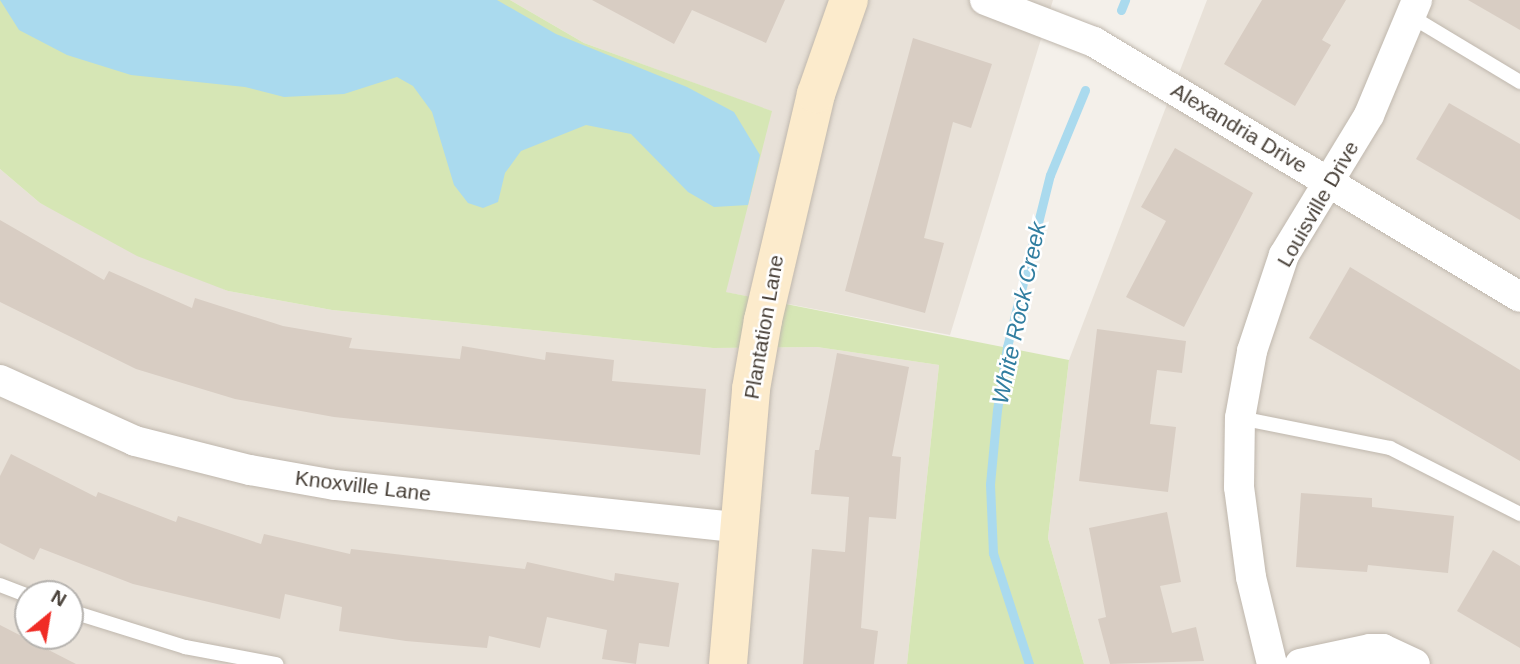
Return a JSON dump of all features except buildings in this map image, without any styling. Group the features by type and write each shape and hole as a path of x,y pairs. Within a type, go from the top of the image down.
{"street":[{"name":"Plantation Lane","path":"728,664 751,389 774,262 816,94 849,0"},
{"name":"Alexandria Drive","path":"985,0 1094,42 1520,297"},
{"name":"Louisville Drive","path":"1272,664 1243,533 1240,418 1262,314 1284,255 1329,182 1384,83 1413,8"},
{"name":"Knoxville Lane","path":"0,380 135,441 250,470 335,485 741,528"},
{"path":"1300,664 1370,649 1415,664"}],"lane":[{"path":"1413,8 1520,82"},
{"path":"1240,418 1390,448 1520,514"},
{"path":"84,615 185,647 276,664"}],"shaded area":[{"path":"510,0 1053,0 950,335 725,292 736,210 771,111 584,43"},
{"path":"1207,0 1520,0 1520,664 1084,664 1048,538 1069,360"},
{"path":"0,169 40,203 228,291 332,310 713,348 817,347 939,365 907,664 0,664"}],"green space":[{"path":"0,0 510,0 584,43 772,111 726,292 1069,360 1048,538 1084,664 907,664 939,365 817,347 713,348 332,310 228,291 137,256 40,203 0,169"}],"water":[{"path":"0,0 497,0 556,34 687,87 734,112 760,155 748,205 714,207 688,192 631,134 586,125 521,151 505,173 498,202 483,208 468,203 454,185 432,112 413,86 397,77 344,94 284,97 245,87 131,75 67,55 19,30"}],"waterway":[{"name":"White Rock Creek","path":"1121,10 1125,0"},
{"name":"White Rock Creek","path":"1029,664 993,553 990,484 997,410 1007,347 1050,175 1085,90"}]}
